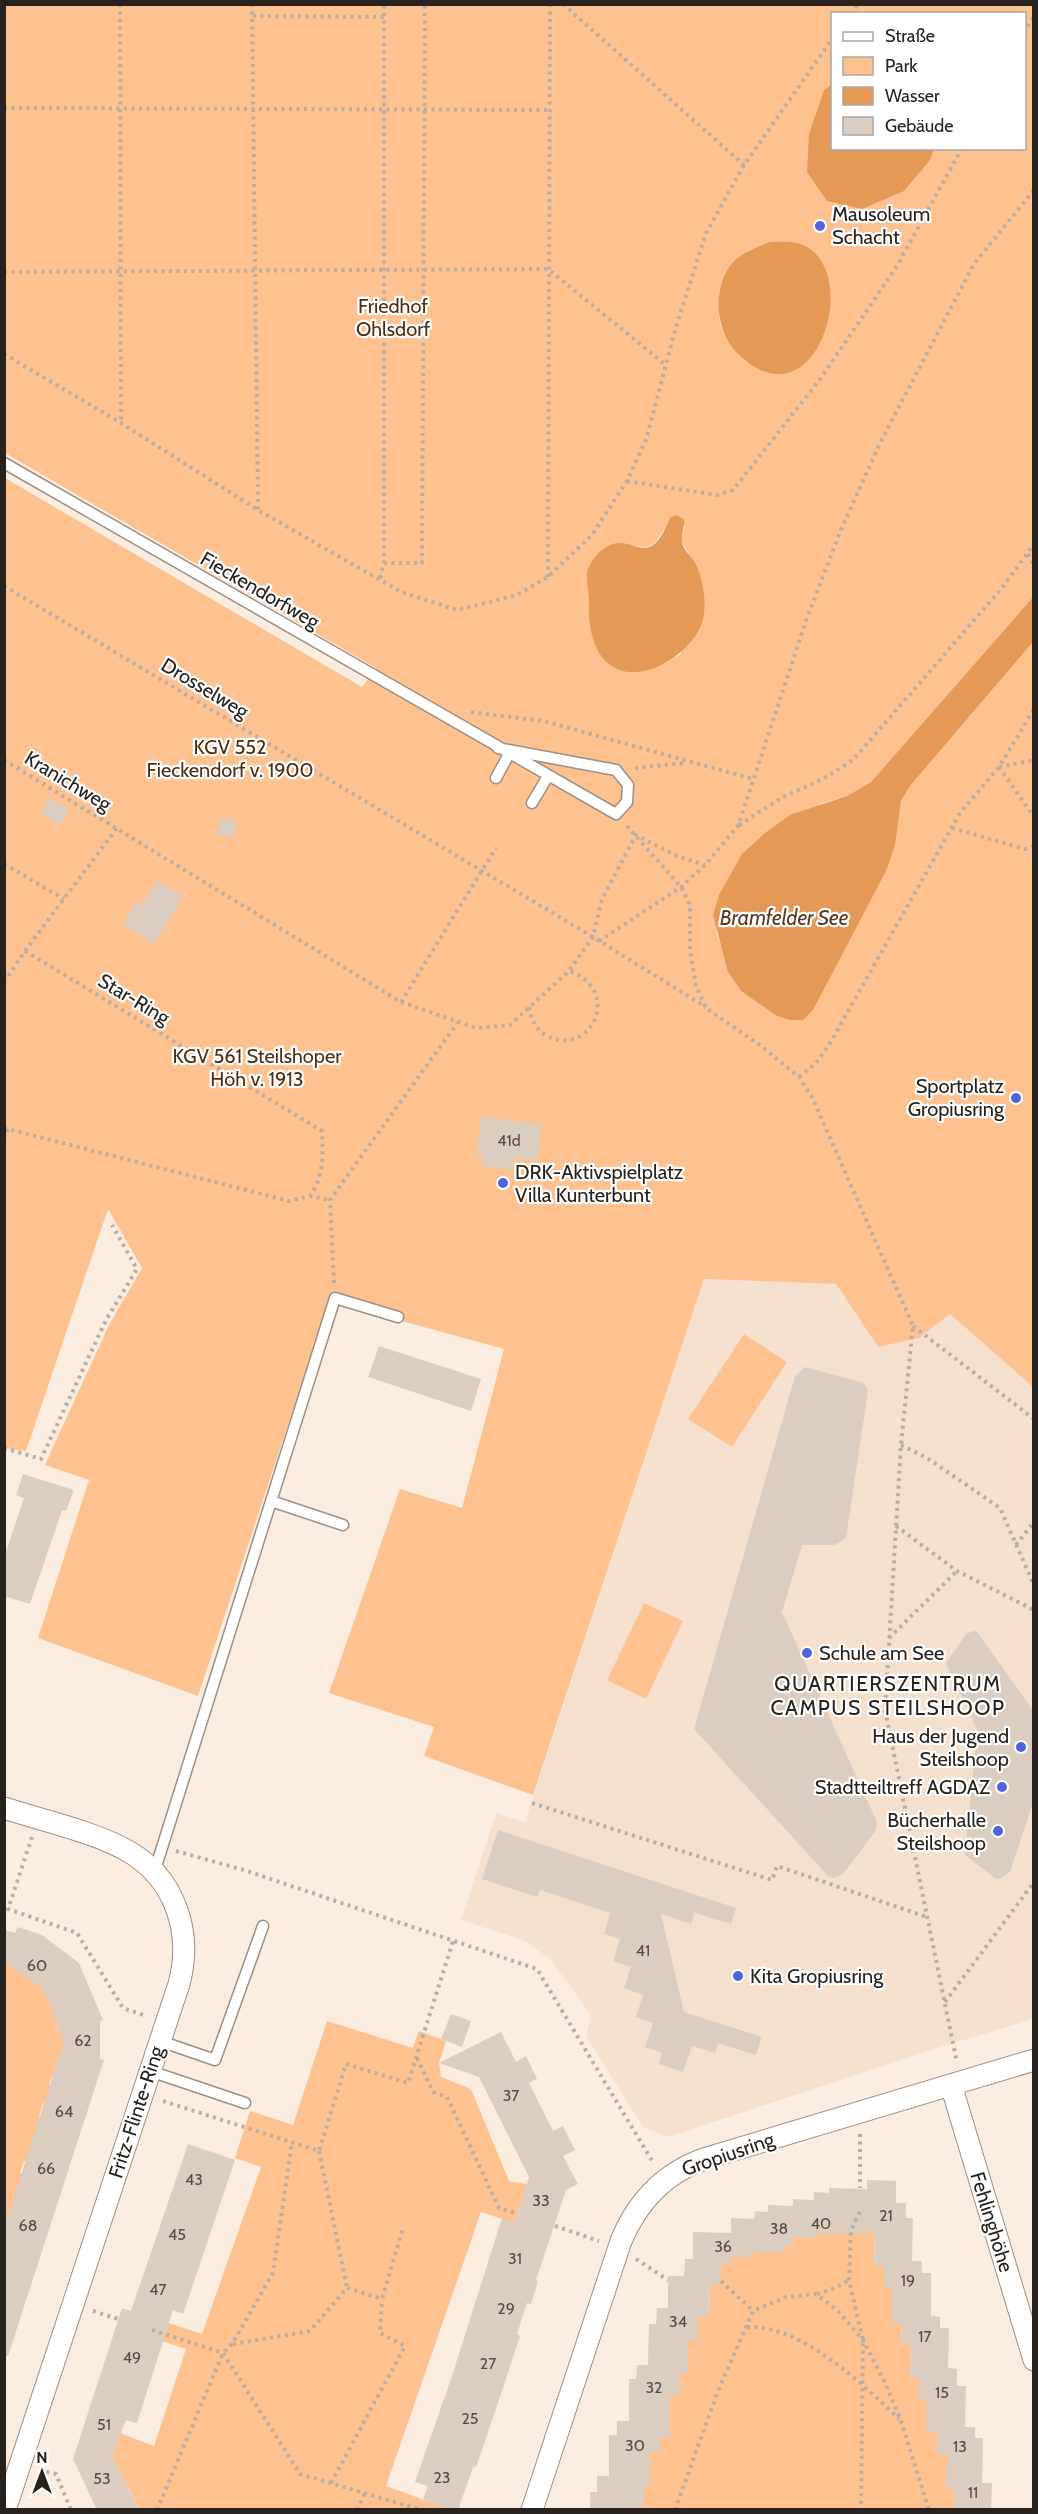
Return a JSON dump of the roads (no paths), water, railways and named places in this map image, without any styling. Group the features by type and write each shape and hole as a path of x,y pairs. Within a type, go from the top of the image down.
{"street":[{"name":"Fritz-Flinte-Ring","path":"4,1808 117,1846 138,1858 154,1873 175,1903 184,1938 182,1973 5,2510"},
{"name":"Gropiusring","path":"532,2510 619,2248 638,2208 663,2181 684,2167 701,2160 1034,2060"},
{"name":"Fehlinghöhe","path":"956,2083 1034,2360"}],"lane":[{"name":"Fieckendorfweg","path":"4,463 498,748 616,814 627,802 629,790 625,779 616,771 498,748"},
{"path":"496,778 509,754"},
{"path":"532,803 548,776"},
{"path":"154,1873 335,1298 398,1317"},
{"path":"271,1500 343,1525"},
{"path":"163,2032 216,2060 263,1926"},
{"path":"150,2071 244,2103"}],"water":[{"path":"831,85 831,150 934,150 930,160 904,191 862,209 827,201 807,172 809,134 824,90"},
{"path":"770,242 797,243 818,256 829,279 830,307 824,335 810,358 790,372 766,372 737,353 725,335 719,312 720,290 728,269 736,259"},
{"path":"676,515 684,519 683,545 694,561 702,582 705,605 699,631 681,652 656,668 629,672 617,669 602,657 593,640 589,620 588,569 597,554 616,543 645,548 653,545 661,536 670,518"},
{"name":"Bramfelder See","path":"1033,597 1033,642 910,786 901,801 895,845 886,871 813,1010 803,1020 790,1020 777,1016 741,991 728,972 713,915 719,895 742,854 790,815 847,796 871,782"}],"place":[{"name":"Mausoleum Schacht","path":"820,226"},
{"name":"Sportplatz Gropiusring","path":"1016,1098"},
{"name":"DRK-Aktivspielplatz Villa Kunterbunt","path":"503,1183"},
{"name":"Schule am See","path":"807,1653"},
{"name":"Haus der Jugend Steilshoop","path":"1021,1747"},
{"name":"Stadtteiltreff AGDAZ","path":"1002,1787"},
{"name":"Bücherhalle Steilshoop","path":"998,1831"},
{"name":"Kita Gropiusring","path":"738,1976"}],"district":[{"name":"QUARTIERSZENTRUM CAMPUS STEILSHOOP","path":"888,1696"}],"park label":[{"name":"Friedhof Ohlsdorf","path":"393,318"},
{"name":"KGV 552 Fieckendorf v. 1900","path":"230,758"},
{"name":"KGV 561 Steilshoper Höh v. 1913","path":"257,1068"}]}
